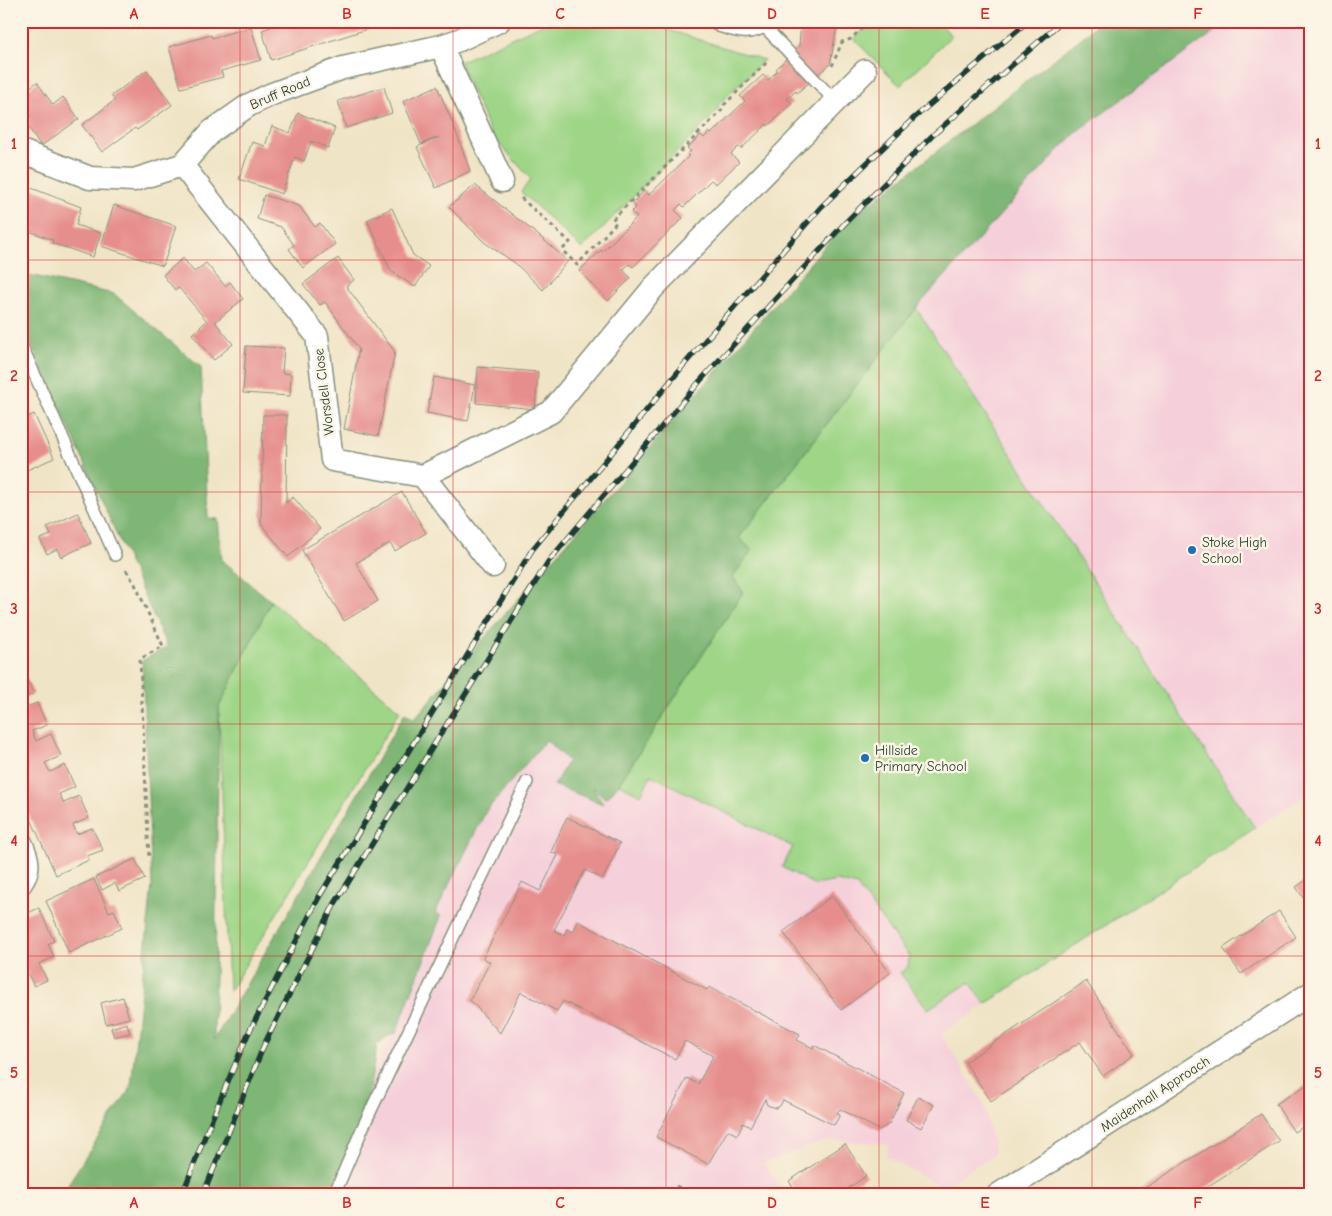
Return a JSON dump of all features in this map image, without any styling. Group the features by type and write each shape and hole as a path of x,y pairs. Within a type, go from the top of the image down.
{"street":[{"name":"Bruff Road","path":"182,165 212,131 249,105 272,94 343,68 441,46 459,40 499,21"},
{"path":"721,21 742,28 751,28 762,22"},
{"path":"441,46 502,182"},
{"path":"493,566 423,476 551,412 654,287 829,94 865,71"},
{"path":"21,151 90,178 134,180 182,165"},
{"name":"Worsdell Close","path":"182,165 317,336 332,460 423,476"},
{"path":"21,842 27,855 28,874 21,883"},
{"name":"Maidenhall Approach","path":"998,1195 1311,993"}],"lane":[{"path":"762,22 829,94"},
{"path":"21,344 115,555"},
{"path":"334,1195 363,1127 527,782"}],"path":[{"path":"829,94 842,42 851,39 869,21"},
{"path":"502,182 570,242 562,250 577,265 616,224 612,220 769,60 762,22"},
{"path":"115,555 135,584 163,646 140,659 149,859"},
{"path":"676,1186 694,1195"}],"shaded area":[{"name":"Hillside Primary School","path":"1145,21 1311,21 1311,792 941,1034 984,1104 995,1154 942,1187 885,1156 890,1144 828,1140 764,1163 787,1195 323,1195 440,916 434,913 486,811"}],"green space":[{"path":"549,21 640,21 764,60 718,105 719,109 582,249 521,192 531,179 492,136 459,62"},
{"path":"872,21 939,21 951,36 900,86 854,39"},
{"path":"1099,21 1217,21 1221,27 1077,132 916,308 739,538 752,550 733,577 743,592 619,784 606,799 592,786 603,804 554,785 568,761 546,740 486,811 435,913 441,916 396,1033 386,1037 377,1045 363,1127 329,1195 61,1195 131,1087 152,885 142,661 167,647 21,321 21,273 114,294 201,367 208,518 218,519 222,560 271,601 219,707 214,1040 405,713 414,719 845,223 1085,35"},
{"path":"916,308 1255,828 985,1004 970,982 928,1009 900,973 908,967 909,956 857,886 837,881 815,885 782,867 793,847 651,775 641,795 619,784 743,592 722,560"},
{"path":"271,601 400,711 229,992 219,707"}],"building":[{"path":"288,21 386,21 386,23 271,60 262,30"},
{"path":"801,21 838,21 830,64 797,93 796,91 787,99 792,103 768,126 767,124 741,149 738,147 731,154 739,162 716,184 711,180 684,207 681,204 675,210 683,218 633,267 629,264 623,270 631,278 608,301 579,271 601,250 602,252 637,217 631,212 636,207 632,203 645,190 649,195 689,156 687,155 691,151 687,148 701,135 704,138 709,132 711,134 745,101 740,96 763,75 768,80 777,71 776,69 799,46"},
{"path":"251,27 261,60 221,71 223,77 181,88 169,47 211,35 212,38"},
{"path":"147,70 172,105 137,130 135,128 102,152 82,125 115,100 111,96"},
{"path":"37,82 53,105 63,97 79,119 41,146 24,121 31,116 21,103 21,94"},
{"path":"437,86 470,171 436,188 417,147 439,137 421,144 403,101"},
{"path":"384,87 392,113 346,128 338,101"},
{"path":"298,113 335,128 328,148 311,141 304,161 295,157 282,194 239,179 252,142 265,146 272,126 290,133"},
{"path":"21,184 81,207 76,225 101,233 93,257 52,243 53,240 21,228"},
{"path":"475,185 568,261 543,290 515,263 484,242 449,207"},
{"path":"264,195 299,206 315,227 320,223 335,244 303,268 289,249 294,245 281,227 257,219"},
{"path":"114,205 176,226 163,266 101,246"},
{"path":"392,208 413,255 429,266 415,287 391,271 367,220"},
{"path":"183,258 194,272 206,263 225,286 230,282 243,299 215,322 233,344 214,360 192,334 207,321 179,288 175,290 163,275"},
{"path":"338,258 354,280 346,286 395,352 378,436 344,429 359,349 325,302 320,305 303,284"},
{"path":"246,346 284,348 282,373 291,374 290,396 243,393"},
{"path":"478,367 538,372 535,409 476,403"},
{"path":"434,377 475,385 468,421 427,413"},
{"path":"34,414 54,458 25,471 21,463 21,420"},
{"path":"263,415 287,415 286,503 293,497 320,529 288,557 261,524"},
{"path":"402,492 426,533 395,551 390,543 356,563 378,601 344,621 302,550"},
{"path":"78,513 91,543 61,557 57,549 47,554 40,539 51,535 47,527"},
{"path":"23,672 34,694 21,699 21,673"},
{"path":"37,703 47,725 32,731 36,741 51,734 61,756 45,763 50,772 65,765 75,787 59,794 64,803 79,796 89,818 73,825 77,834 92,828 103,850 87,856 89,860 56,875 21,797 21,709"},
{"path":"567,817 620,843 603,879 585,870 554,930 564,935 567,929 573,932 578,921 707,990 709,987 800,1034 797,1040 813,1048 814,1045 904,1093 889,1124 879,1130 840,1109 837,1113 840,1115 834,1125 783,1100 780,1106 776,1108 767,1105 765,1099 750,1127 743,1123 737,1135 728,1130 708,1164 656,1137 687,1078 698,1084 713,1056 685,1041 675,1059 563,1001 557,1011 521,992 500,1033 470,1000 490,962 483,958 522,882 540,891 558,855 551,852"},
{"path":"135,859 145,879 119,891 115,883 102,890 96,877"},
{"path":"1311,877 1311,909 1296,887"},
{"path":"94,879 109,912 114,910 122,928 69,953 46,901"},
{"path":"832,896 890,973 841,1010 783,932"},
{"path":"39,908 54,941 48,944 54,957 39,964 47,980 34,986 21,961 21,916"},
{"path":"1279,911 1296,937 1241,974 1223,948"},
{"path":"1086,981 1134,1054 1103,1076 1080,1042 991,1101 965,1062"},
{"path":"123,997 129,1018 106,1024 101,1003"},
{"path":"127,1023 130,1033 114,1037 111,1028"},
{"path":"1311,1082 1311,1122 1294,1132 1276,1104"},
{"path":"918,1097 934,1105 921,1128 906,1120"},
{"path":"1261,1114 1279,1141 1194,1195 1134,1195"},
{"path":"845,1144 866,1176 839,1195 798,1195 789,1181"}],"railway":[{"path":"182,1195 248,1034 319,897 532,550 682,367 821,207 914,118 1028,21"},
{"path":"203,1195 264,1045 334,905 548,562 700,381 845,223 932,136 1062,21"}],"place":[{"name":"Stoke High School","path":"1192,550"},
{"name":"Hillside Primary School","path":"865,758"}]}
